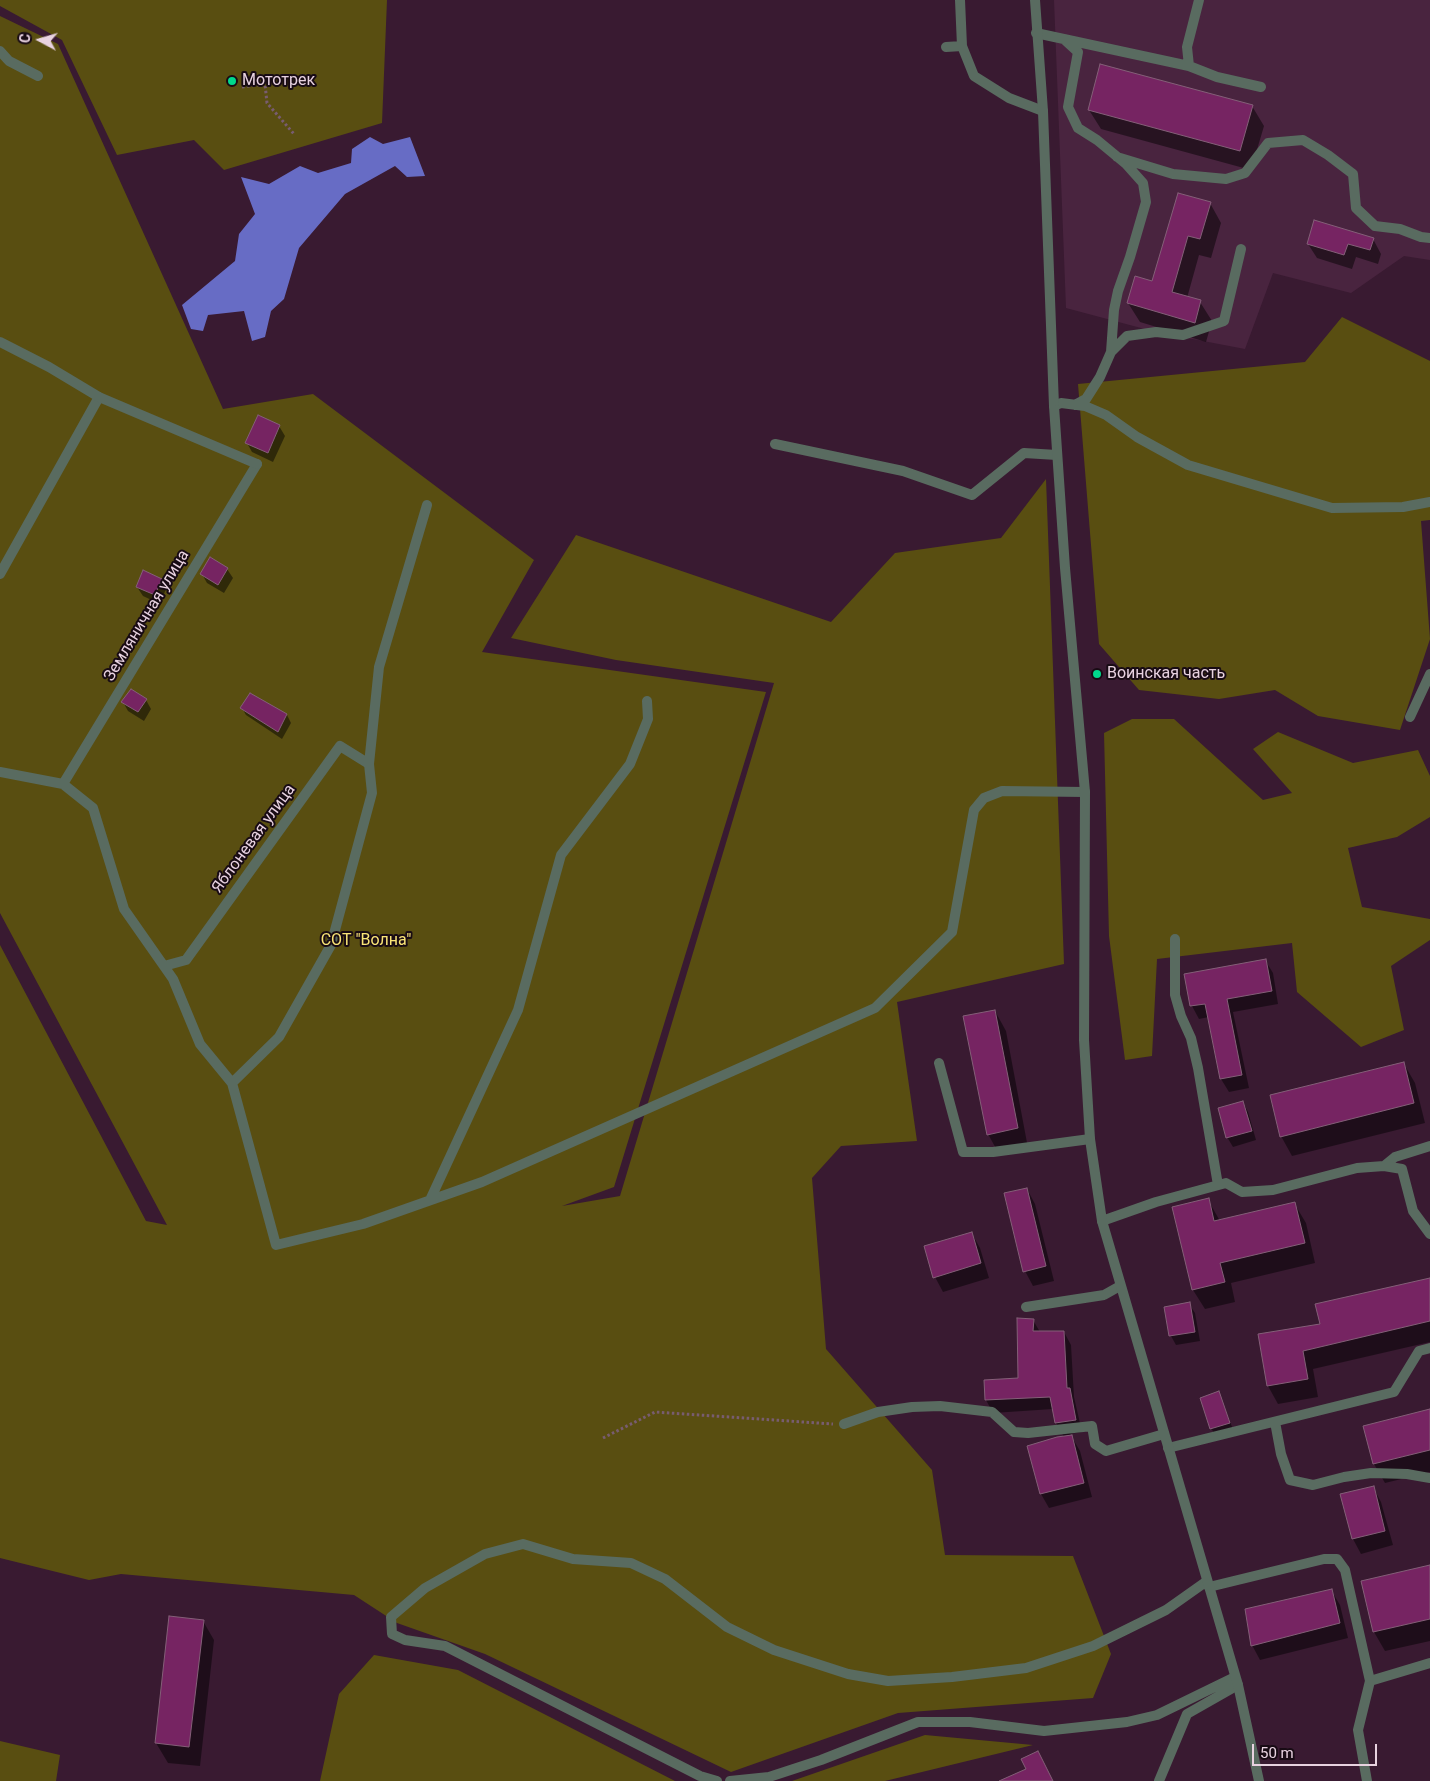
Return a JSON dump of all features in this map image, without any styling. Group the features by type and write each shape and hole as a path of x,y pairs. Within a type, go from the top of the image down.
{"street":[{"path":"960,0 962,46 974,76 1009,98 1043,111"},
{"path":"1035,0 1043,111 1057,455 1085,792 1084,1040 1090,1139 1102,1220 1236,1681 1259,1781"},
{"path":"1189,66 1187,47 1199,0"},
{"path":"1036,33 1189,66 1217,77 1262,87"},
{"path":"1066,40 1078,52 1068,106 1078,128 1097,140 1143,183 1146,202 1118,291 1114,310 1112,352"},
{"path":"946,48 962,46"},
{"path":"0,51 9,61 38,76"},
{"path":"1117,157 1173,174 1226,178 1245,173 1268,143 1303,140 1328,155 1353,174 1356,208 1376,226 1430,238"},
{"path":"1075,405 1086,399 1100,377 1112,352 1126,336 1156,332 1183,335 1224,321 1240,249"},
{"path":"0,342 49,367 99,397 0,574"},
{"name":"Земляничная улица","path":"63,784 257,464 99,397"},
{"path":"1054,406 1061,404 1085,406 1106,415 1137,437 1188,465 1332,508 1403,507 1430,502"},
{"path":"775,444 903,471 972,495 1024,453 1057,455"},
{"path":"232,1083 279,1037 330,945 372,793 369,764 379,667 427,504"},
{"path":"1410,717 1430,674"},
{"path":"430,1200 518,1010 561,854 630,764 648,719 647,701"},
{"name":"Яблоневая улица","path":"164,966 186,960 340,746 369,764"},
{"path":"0,772 63,784 93,808 124,909 173,979 200,1044 232,1083 276,1245 363,1224 482,1182 874,1008 952,932 974,810 984,798 1002,790 1085,792"},
{"path":"1175,940 1175,995 1181,1016 1191,1038 1198,1068 1218,1184"},
{"path":"940,1063 962,1152 993,1152 1090,1139"},
{"path":"1384,1166 1395,1157 1430,1146"},
{"path":"1102,1220 1218,1184 1226,1183 1242,1192 1273,1190 1357,1168 1384,1166 1402,1170 1413,1211 1430,1234"},
{"path":"1026,1307 1104,1295 1120,1286"},
{"path":"1168,1448 1394,1392 1419,1351 1430,1348"},
{"path":"844,1424 878,1412 912,1407 940,1406 992,1412 1014,1432 1092,1426 1095,1444 1106,1451 1164,1434"},
{"path":"1275,1422 1281,1454 1290,1480 1314,1485 1344,1477 1371,1473 1407,1474 1430,1478"},
{"path":"717,1781 700,1776 445,1646 405,1640 392,1634 391,1617 425,1588 485,1554 523,1544 573,1560 631,1563 665,1579 727,1627 774,1650 848,1674 888,1681 952,1677 1026,1668 1093,1646 1166,1610 1208,1584 1324,1559 1336,1559 1346,1570 1370,1681 1358,1730 1367,1781"},
{"path":"1370,1681 1430,1663"},
{"path":"730,1781 769,1777 821,1760 918,1722 970,1722 1044,1731 1127,1722 1157,1715 1236,1681"},
{"path":"1159,1781 1187,1714 1236,1681"}],"path":[{"path":"242,87 265,84 267,103 294,134"},
{"path":"603,1438 655,1412 844,1424"}],"shaded area":[{"path":"1054,0 1430,0 1430,260 1404,256 1351,293 1273,273 1245,349 1156,332 1066,308"}],"green space":[{"name":"Мототрек","path":"0,0 387,0 382,123 224,170 194,140 117,155 62,40 0,6"},
{"name":"СОТ \"Волна\"","path":"0,16 58,44 223,409 313,394 534,560 482,652 766,692 614,1187 562,1206 620,1196 774,683 616,660 511,638 576,535 831,622 895,553 1001,538 1046,479 1064,964 897,1002 917,1141 841,1146 812,1178 826,1349 932,1470 945,1555 1073,1556 1111,1654 1093,1698 898,1713 731,1772 485,1654 397,1623 354,1595 121,1574 89,1580 0,1558 0,945 146,1221 167,1225 0,913"},
{"path":"1342,317 1430,361 1430,520 1421,521 1430,639 1400,730 1318,716 1275,690 1219,699 1139,690 1099,644 1078,384 1305,362"},
{"path":"1132,719 1174,719 1263,800 1292,793 1253,749 1278,732 1353,763 1418,750 1430,776 1430,817 1397,837 1348,848 1362,907 1430,919 1430,940 1391,966 1404,1030 1361,1047 1297,992 1292,943 1157,959 1152,1056 1125,1060 1109,936 1104,733"},
{"path":"374,1655 458,1670 675,1781 320,1781 339,1694"},
{"path":"925,1735 1033,1745 885,1781 792,1781"},
{"path":"0,1741 60,1755 56,1781 0,1781"}],"water":[{"path":"370,137 383,144 410,137 425,176 407,177 395,166 345,194 299,248 284,299 271,311 265,337 252,341 244,311 208,315 203,331 191,329 182,305 235,261 239,234 255,214 241,177 269,184 300,166 318,173 351,163 352,149"}],"building":[{"path":"1100,64 1253,105 1240,151 1088,110"},
{"path":"1178,193 1211,202 1200,239 1188,236 1172,292 1201,300 1195,323 1127,303 1135,276 1152,281"},
{"path":"1314,220 1374,238 1370,250 1348,244 1344,255 1307,244"},
{"path":"258,415 280,425 268,453 245,443"},
{"path":"210,557 228,568 218,585 200,574"},
{"path":"143,570 162,579 155,595 136,587"},
{"path":"131,689 147,699 138,712 121,702"},
{"path":"250,693 287,714 278,732 240,708"},
{"path":"1266,959 1272,991 1227,999 1242,1075 1220,1079 1205,1004 1190,1006 1184,974"},
{"path":"995,1010 1018,1128 987,1135 963,1016"},
{"path":"1404,1062 1414,1103 1280,1137 1270,1095"},
{"path":"1243,1101 1252,1131 1226,1138 1218,1108"},
{"path":"1027,1188 1046,1266 1023,1272 1004,1193"},
{"path":"1209,1198 1214,1221 1295,1202 1305,1243 1220,1263 1225,1282 1192,1290 1172,1207"},
{"path":"972,1232 981,1263 933,1278 924,1246"},
{"path":"1430,1278 1430,1321 1303,1351 1308,1379 1267,1386 1258,1334 1320,1324 1315,1304"},
{"path":"1190,1302 1195,1332 1169,1336 1164,1307"},
{"path":"1017,1318 1034,1319 1033,1331 1064,1331 1067,1388 1070,1388 1076,1420 1055,1423 1050,1397 985,1400 984,1380 1018,1378"},
{"path":"1219,1391 1230,1423 1210,1429 1200,1398"},
{"path":"1430,1409 1430,1450 1373,1464 1363,1426"},
{"path":"1072,1435 1084,1483 1040,1494 1027,1446 1057,1437"},
{"path":"1374,1486 1385,1531 1352,1539 1340,1494"},
{"path":"1430,1565 1430,1619 1373,1632 1361,1581"},
{"path":"1332,1589 1340,1623 1251,1646 1245,1609"},
{"path":"169,1616 204,1620 189,1747 155,1743"},
{"path":"1038,1751 1053,1781 999,1781 1026,1769 1021,1759"}],"place":[{"name":"Мототрек","path":"232,81"},
{"name":"Воинская часть","path":"1097,674"}]}
